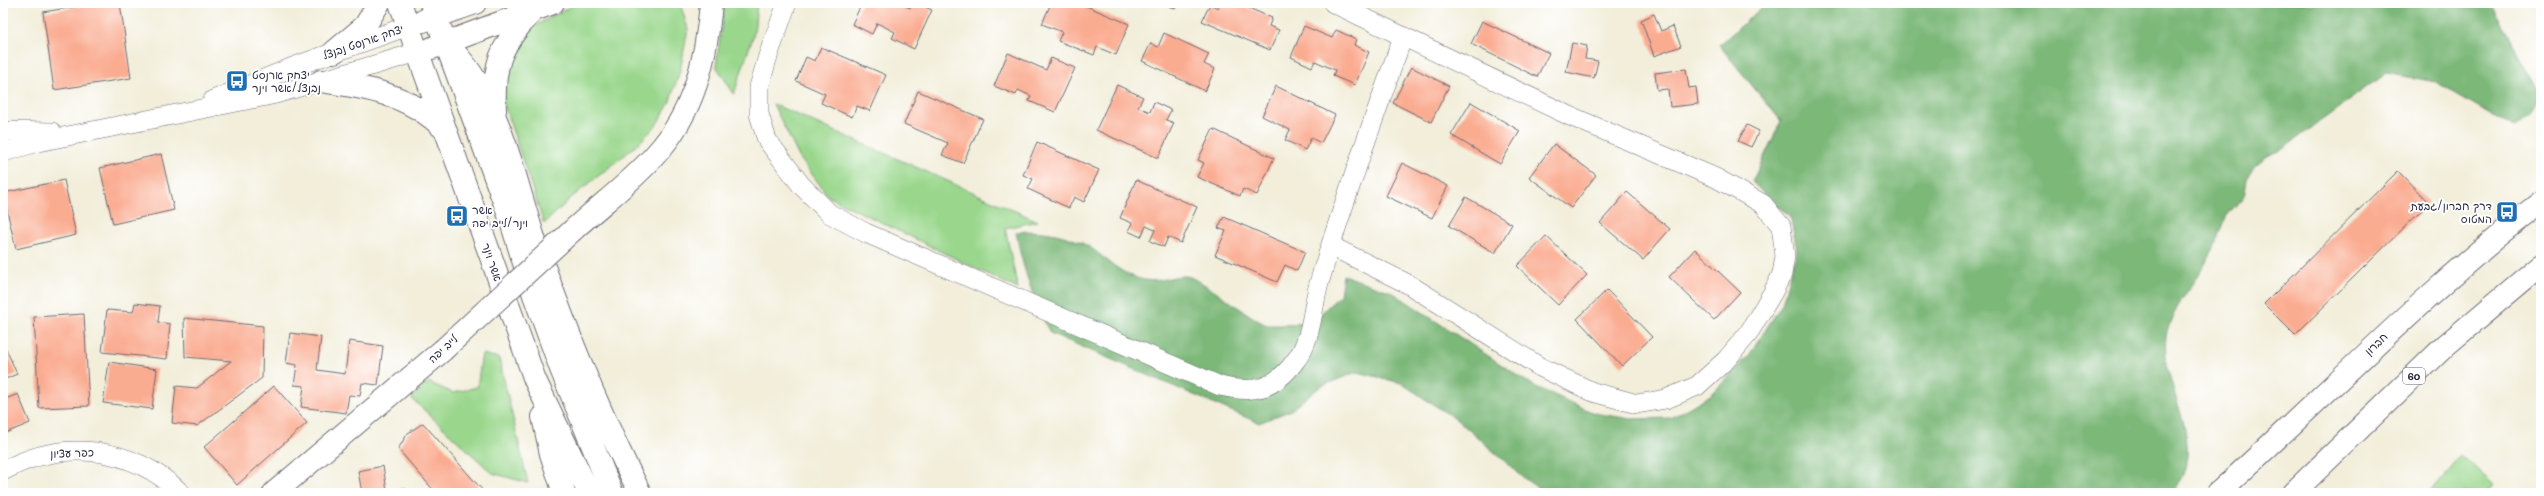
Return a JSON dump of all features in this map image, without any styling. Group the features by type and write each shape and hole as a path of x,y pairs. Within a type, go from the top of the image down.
{"main road":[{"path":"334,52 365,26 379,3"},
{"name":"אשר וינר","path":"400,3 535,380 589,493"},
{"path":"408,26 434,10 475,3"},
{"path":"418,52 530,13 553,3"},
{"path":"696,3 708,42"},
{"name":"לייב יפה","path":"274,493 443,350 657,154 676,127 698,85 708,42 711,3"},
{"path":"434,10 509,215 556,354 612,493"},
{"path":"495,118 494,86 496,67 512,35 530,13"},
{"path":"446,43 471,72 495,118 530,226 579,361 640,493"},
{"path":"321,81 350,85 394,96 431,116 446,131"},
{"name":"חברון","path":"2218,493 2409,312 2459,267 2541,202"},
{"name":"60","path":"2293,493 2446,346 2541,265"},
{"path":"535,380 552,454 564,493"}],"street":[{"path":"787,3 768,56 759,87 759,114 766,140 801,185 830,214 866,233 1220,386 1243,391 1261,388 1282,376 1297,359 1306,343 1320,281 1331,246 1403,36"},
{"path":"1331,246 1408,284 1540,367 1593,392 1637,404 1666,399 1697,386 1726,360 1748,334 1782,274 1785,256 1780,226 1763,204 1716,178 1570,116 1333,3"},
{"name":"יצחק ארנסט נבנצל","path":"184,113 246,86 334,52 408,26"},
{"name":"יצחק ארנסט נבנצל","path":"3,152 87,132 240,103 418,52"},
{"name":"יצחק ארנסט נבנצל","path":"3,131 87,132"},
{"name":"כפר עציון","path":"3,470 18,462 49,453 85,450 114,454 138,462 168,481 181,493"}],"green space":[{"path":"577,3 680,3 688,29 680,71 669,104 655,127 637,145 571,198 544,224 502,99 509,53 529,29"},
{"path":"725,3 757,3 754,33 734,94 716,66"},
{"path":"1767,3 2490,3 2541,95 2531,115 2514,128 2436,82 2386,73 2280,151 2266,157 2255,166 2248,177 2243,197 2228,213 2209,257 2184,296 2168,327 2166,337 2166,357 2170,377 2182,416 2186,436 2187,455 2183,474 2172,493 1545,493 1525,479 1460,422 1401,383 1357,372 1321,386 1291,410 1259,423 1050,333 1029,284 1016,232 1046,232 1076,240 1094,250 1123,272 1143,280 1151,281 1178,276 1190,277 1209,287 1254,318 1268,325 1311,323 1340,295 1343,275 1392,292 1532,385 1594,413 1631,419 1671,418 1712,394 1750,354 1782,304 1797,250 1790,215 1775,205 1752,182 1781,121 1719,45"},
{"path":"773,104 1038,221 1005,228 1018,289 829,197 799,157"},
{"path":"482,354 499,358 528,483 492,473 411,398 428,382 453,393 477,387"},
{"path":"2461,455 2493,484 2486,493 2430,493"}],"building":[{"path":"99,3 120,3 131,78 54,90 43,12"},
{"path":"862,3 899,3 910,8 912,3 916,3 932,10 914,49 892,38 895,32 877,23 872,34 852,24"},
{"path":"1051,3 1079,3 1129,24 1116,55 1097,47 1094,55 1058,41 1062,32 1042,24"},
{"path":"1162,3 1177,3 1175,9"},
{"path":"1220,3 1237,3 1272,18 1269,26 1279,30 1270,50 1202,21 1210,4 1218,8"},
{"path":"1654,14 1661,31 1673,26 1681,46 1654,56 1641,20"},
{"path":"1482,21 1549,53 1537,77 1471,44"},
{"path":"1304,26 1332,38 1336,30 1356,39 1354,45 1369,52 1355,85 1333,76 1335,70 1315,61 1312,67 1291,57"},
{"path":"1164,33 1209,54 1204,64 1215,69 1205,91 1142,61 1151,43 1158,47"},
{"path":"1572,43 1587,46 1585,59 1598,61 1594,78 1566,72"},
{"path":"821,47 886,75 870,111 857,106 852,117 821,103 825,94 796,81 806,57 815,61"},
{"path":"1008,53 1046,70 1051,58 1075,68 1055,112 1029,101 1031,96 1018,90 1016,95 994,86"},
{"path":"1411,67 1449,86 1431,122 1393,103"},
{"path":"1686,69 1689,88 1696,87 1698,104 1670,107 1668,89 1657,90 1655,73"},
{"path":"1117,85 1143,97 1138,107 1150,112 1154,102 1171,110 1166,120 1174,123 1158,158 1096,130"},
{"path":"1276,86 1335,115 1321,143 1311,138 1305,150 1285,140 1290,130 1262,116"},
{"path":"918,91 983,119 963,163 942,155 948,143 904,124"},
{"path":"1471,102 1520,131 1500,164 1451,135"},
{"path":"1747,125 1759,131 1751,147 1738,141"},
{"path":"1213,129 1274,158 1257,195 1243,189 1240,196 1197,177 1204,163 1198,160"},
{"path":"1037,142 1099,170 1084,202 1074,197 1069,208 1028,189 1033,179 1023,175"},
{"path":"1554,144 1596,175 1571,208 1529,177"},
{"path":"161,154 174,210 113,224 100,168"},
{"path":"1402,163 1448,186 1432,218 1386,196"},
{"path":"2398,171 2429,203 2295,335 2264,304"},
{"path":"64,180 76,235 16,249 3,193"},
{"path":"1136,180 1197,207 1181,243 1168,237 1164,247 1150,241 1155,230 1146,226 1141,237 1128,231 1132,223 1120,218"},
{"path":"1627,192 1670,229 1643,260 1600,223"},
{"path":"1466,197 1512,224 1495,253 1449,226"},
{"path":"1224,217 1305,252 1297,271 1285,265 1277,282 1215,255 1226,231 1218,228"},
{"path":"1546,236 1587,275 1558,305 1517,266"},
{"path":"1695,249 1740,292 1714,320 1669,277"},
{"path":"1607,290 1652,337 1622,366 1577,319"},
{"path":"135,303 160,306 158,322 170,324 167,359 102,352 107,310 133,312"},
{"path":"84,314 89,406 39,408 34,317"},
{"path":"184,318 263,326 262,378 197,426 172,423 176,386 197,388 231,361 185,357"},
{"path":"290,333 321,337 317,370 345,374 349,341 383,346 378,385 362,383 360,396 349,395 346,413 301,407 304,386 294,385 297,365 286,363"},
{"path":"3,342 17,374 3,380"},
{"path":"109,362 157,369 152,409 103,403"},
{"path":"274,386 307,423 237,485 204,447"},
{"path":"18,394 30,423 3,434 3,400"},
{"path":"423,423 485,493 436,493 398,449 408,433"},
{"path":"383,466 387,491 405,488 406,493 362,493 358,471"},
{"path":"58,490 69,492 69,493 53,493"}],"place":[{"name":"יצחק ארנסט נבנצל/אשר וינר","path":"237,81"},
{"name":"דרך חברון/גבעת המטוס","path":"2507,212"},
{"name":"אשר וינר/לייב יפה","path":"457,216"}]}
